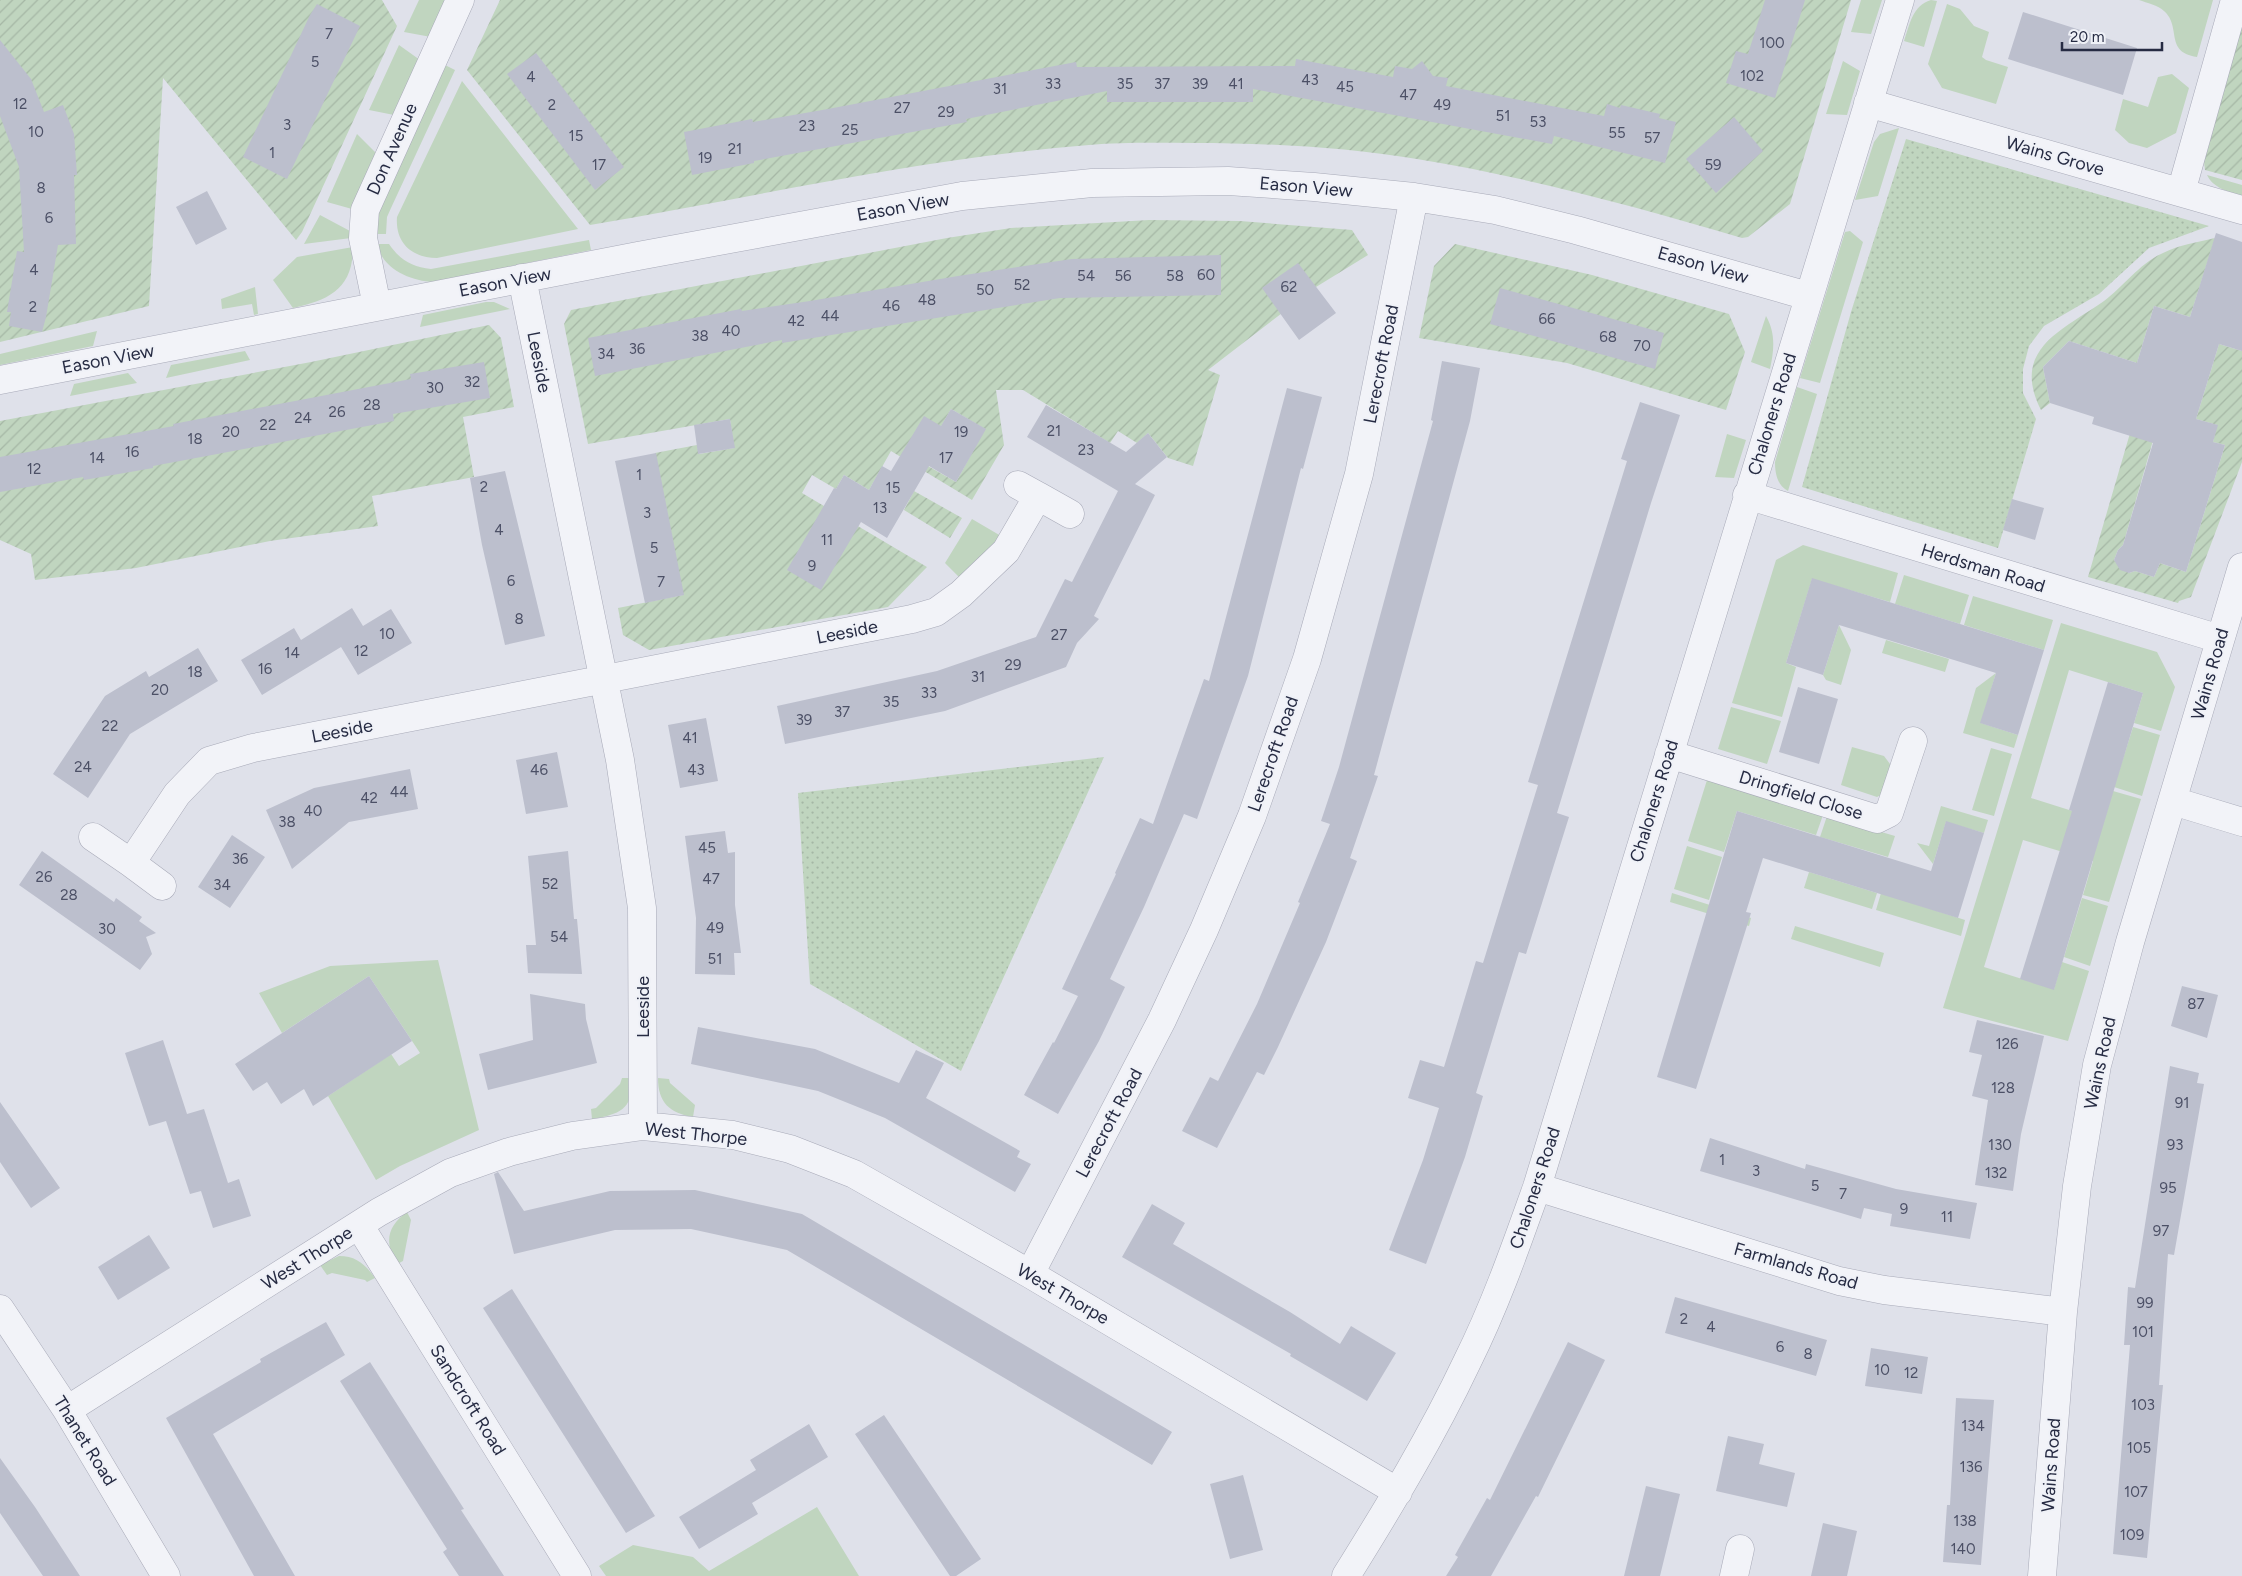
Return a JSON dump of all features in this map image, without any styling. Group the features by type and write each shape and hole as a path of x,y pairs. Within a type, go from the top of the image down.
{"street":[{"name":"Don Avenue","path":"377,306 363,238 365,210 460,0"},
{"name":"Chaloners Road","path":"1346,1576 1398,1492 1467,1362 1512,1257 1537,1187 1747,495 1900,0"},
{"path":"2181,192 2235,0"},
{"name":"Wains Grove","path":"1868,103 2242,210"},
{"name":"Eason View","path":"0,380 522,278 962,196 1092,183 1228,181 1414,197 1495,210 1610,238 1808,296"},
{"name":"Lerecroft Road","path":"1030,1274 1162,1020 1204,930 1252,816 1307,659 1359,474 1414,197"},
{"name":"Leeside","path":"522,278 620,760 642,908 643,1126"},
{"name":"Leeside","path":"130,863 178,794 210,761 252,748 603,681 912,619 936,612 961,594 1006,551 1028,491 1070,514"},
{"name":"Herdsman Road","path":"1747,495 2220,639"},
{"name":"Wains Road","path":"2042,1576 2063,1312 2077,1186 2097,1065 2130,942 2242,567"},
{"name":"Dringfield Close","path":"1669,754 1877,819 1889,813 1913,740"},
{"path":"2173,801 2242,822"},
{"path":"93,837 162,886"},
{"name":"West Thorpe","path":"67,1410 359,1225 450,1173 508,1152 572,1136 643,1126 733,1134 790,1149 854,1174 1030,1274 1398,1492"},
{"name":"Farmlands Road","path":"1537,1187 1839,1281 1884,1290 2063,1312"},
{"name":"Sandcroft Road","path":"359,1225 577,1576"},
{"name":"Thanet Road","path":"0,1309 67,1410 166,1576"},
{"path":"1734,1576 1740,1549"}],"green space":[{"path":"0,0 382,0 397,26 302,232 296,240 163,78 149,306 0,342"},
{"path":"419,0 447,0 431,37 404,32"},
{"path":"500,0 1851,0 1790,204 1748,237 1742,238 1580,193 1458,166 1389,155 1334,149 1222,143 1102,144 964,159 839,179 590,225 467,70"},
{"path":"1861,0 1882,0 1871,34 1851,32"},
{"path":"1931,0 1937,1 1924,47 1904,41 1916,11"},
{"path":"2139,0 2213,0 2197,57 2180,50 2169,17 2162,9"},
{"path":"1947,4 1960,9 1974,26 1989,32 1982,57 2008,67 1996,104 1942,88 1928,64"},
{"path":"2242,26 2242,180 2205,170 2204,162"},
{"path":"399,45 420,60 394,115 369,110"},
{"path":"1843,61 1860,71 1847,115 1826,114"},
{"path":"445,65 455,70 387,217 386,234 374,234 375,219"},
{"path":"2172,74 2189,88 2176,133 2147,148 2129,143 2115,130 2123,99 2148,107 2158,77"},
{"path":"462,81 578,229 437,258 413,252 402,241 397,226 397,217"},
{"path":"1899,128 1878,196 1855,200 1874,142 1880,134"},
{"path":"357,134 376,153 352,209 327,202"},
{"path":"1906,139 2209,226 2149,248 2099,294 2044,326 2029,346 2023,369 2023,393 2036,419 1998,548 1802,487 1851,312"},
{"path":"2207,175 2242,185 2242,196 2217,186"},
{"path":"320,215 350,231 351,238 304,244"},
{"path":"1149,220 1240,221 1352,230 1368,255 1316,287 1208,370 1220,375 1193,466 1168,458 1148,433 1137,443 1118,431 1110,443 1023,390 996,390 1004,445 972,500 891,451 869,490 844,475 836,489 812,475 802,493 927,567 888,607 649,650 623,635 618,608 683,595 655,453 697,445 699,454 734,448 730,419 588,444 564,324 571,310 947,238 1011,228","holes":["951,409 985,429 956,482 921,462"]},
{"path":"1850,231 1863,242 1820,383 1800,378 1845,232"},
{"path":"2215,238 2190,317 2154,306 2137,363 2069,341 2043,367 2050,403 2041,410 2033,389 2032,371 2036,356 2058,332 2104,301 2155,257 2175,248"},
{"path":"589,240 591,250 433,282 407,276 391,267 380,253 377,244 389,244 407,262 431,269"},
{"path":"1455,244 1592,275 1729,314 1745,352 1726,410 1567,363 1419,338 1434,266"},
{"path":"353,247 349,273 344,283 328,296 318,301 293,308 273,280 297,257"},
{"path":"255,287 258,314 254,315 252,304 222,309 221,299"},
{"path":"494,302 510,309 420,327 423,315"},
{"path":"1766,316 1773,335 1770,369 1751,362"},
{"path":"489,325 501,338 514,407 463,417 474,477 372,496 378,526 270,541 136,568 35,580 31,554 0,540 0,421 311,362"},
{"path":"97,331 93,346 0,365 0,354"},
{"path":"2219,344 2242,351 2242,462 2191,597 2178,603 2088,577 2133,423 2156,430 2123,545 2118,550 2114,560 2129,573 2135,571 2154,577 2160,563 2186,572 2225,445 2213,442 2217,425 2196,419"},
{"path":"245,351 250,360 166,378 171,365"},
{"path":"128,373 137,383 70,396 74,384"},
{"path":"1797,387 1817,394 1788,491 1777,478 1775,462"},
{"path":"1727,434 1746,440 1734,478 1715,477"},
{"path":"914,491 962,518 950,538 904,510"},
{"path":"972,519 1001,536 960,578 945,563"},
{"path":"1803,545 1898,573 1890,602 1812,579 1786,663 1796,667 1782,717 1732,703 1776,560"},
{"path":"1904,575 1969,595 1960,624 1895,604"},
{"path":"1973,596 2053,620 2044,650 1964,625"},
{"path":"2061,623 2157,652 2175,687 2161,731 2134,723 2143,693 2069,670 2031,798 2104,821 2113,791 2141,799 2109,902 2083,895 2093,861 2023,840 1984,967 2054,989 2062,962 2089,971 2068,1041 1943,1008"},
{"path":"1839,625 1851,650 1841,685 1826,680 1823,675"},
{"path":"1886,640 1949,659 1945,672 1882,653"},
{"path":"1996,673 1981,723 2018,735 2014,748 1963,733 1976,688"},
{"path":"1731,707 1781,721 1767,764 1718,749"},
{"path":"2133,727 2160,735 2142,796 2114,787"},
{"path":"1852,747 1884,756 1893,768 1886,792 1877,797 1841,785"},
{"path":"1991,748 2012,754 1994,816 1972,810"},
{"path":"1104,757 961,1071 810,984 798,793"},
{"path":"1707,780 1823,815 1816,835 1737,811 1724,852 1688,841"},
{"path":"1941,806 1988,820 1984,833 1946,822 1933,864 1917,843 1929,846"},
{"path":"1827,816 1895,836 1888,857 1820,837"},
{"path":"1687,846 1722,857 1709,900 1674,889"},
{"path":"1809,872 1877,893 1872,909 1804,888"},
{"path":"1672,893 1751,918 1749,926 1670,902"},
{"path":"1881,893 1965,920 1961,936 1876,910"},
{"path":"2082,898 2108,906 2090,966 2064,957"},
{"path":"1795,926 1884,953 1880,967 1791,939"},
{"path":"438,960 479,1130 400,1166 376,1180 328,1096 391,1054 399,1066 420,1053 369,976 282,1033 259,993 330,966"},
{"path":"622,1078 632,1078 632,1088 627,1103 618,1112 592,1119 591,1109 596,1108 620,1084"},
{"path":"658,1078 669,1079 670,1083 695,1105 693,1117 678,1113 667,1105 660,1094"},
{"path":"407,1212 411,1220 403,1261 397,1264 390,1249 390,1235 395,1223"},
{"path":"339,1256 350,1257 360,1262 375,1278 367,1282 332,1273 327,1275 320,1265"},
{"path":"817,1507 859,1576 606,1576 599,1566 633,1545 693,1557 709,1571"}],"building":[{"path":"1765,0 1805,0 1775,98 1726,83 1736,51 1748,54"},
{"path":"317,4 360,26 287,179 243,157 310,15"},
{"path":"2023,12 2137,48 2123,95 2008,59"},
{"path":"0,40 31,79 44,112 63,105 74,134 77,175 74,175 76,244 58,245 42,332 9,326 11,312 7,312 17,251 24,252 19,167 0,116"},
{"path":"536,53 624,167 595,190 507,74"},
{"path":"1296,59 1393,77 1395,66 1412,69 1422,61 1433,76 1448,78 1446,86 1604,116 1607,104 1620,108 1621,105 1660,114 1659,118 1676,122 1665,163 1554,136 1552,144 1253,89 1253,102 1107,102 1107,91 966,119 967,122 754,161 754,163 692,175 684,132 752,119 753,122 828,109 1076,62 1077,67 1295,66"},
{"path":"1734,117 1763,151 1716,193 1686,159"},
{"path":"207,191 227,229 196,245 176,207"},
{"path":"2216,233 2242,242 2242,351 2219,344 2196,419 2218,425 2213,442 2225,445 2186,572 2160,563 2154,577 2135,571 2129,573 2120,570 2114,560 2118,550 2123,545 2153,443 2092,424 2094,417 2050,403 2043,367 2069,341 2137,363 2154,306 2190,317"},
{"path":"1221,255 1221,295 1060,298 782,343 782,340 595,376 588,338 741,309 742,311 810,301 1072,259"},
{"path":"1298,263 1336,313 1299,340 1262,288"},
{"path":"1500,288 1664,333 1655,369 1490,324"},
{"path":"1442,361 1480,368 1470,421 1374,775 1378,776 1350,858 1357,861 1326,942 1278,1047 1264,1075 1257,1072 1217,1148 1182,1131 1210,1077 1218,1081 1257,1004 1300,903 1298,902 1330,824 1321,821 1339,767 1433,421 1431,420"},
{"path":"484,362 490,398 393,414 394,421 153,466 153,468 84,480 83,477 0,492 0,457 174,426 173,424 411,379 410,374"},
{"path":"1287,388 1322,397 1303,469 1301,468 1248,676 1197,819 1184,814 1144,907 1110,979 1125,987 1099,1041 1058,1114 1024,1095 1078,996 1062,989 1140,818 1153,824 1204,679 1209,681"},
{"path":"1640,402 1680,415 1651,503 1557,813 1569,817 1526,954 1519,952 1476,1093 1483,1096 1465,1157 1426,1264 1389,1250 1423,1160 1439,1108 1408,1098 1420,1060 1444,1067 1476,961 1483,963 1538,785 1528,782 1627,461 1621,459"},
{"path":"1046,405 1126,452 1148,433 1167,457 1135,484 1155,495 1094,616 1099,619 1077,643 1066,667 945,711 785,744 777,706 937,671 1036,637 1065,579 1072,582 1118,491 1027,437"},
{"path":"951,409 986,429 956,482 929,466 887,538 861,522 821,590 787,570 834,488 836,489 844,475 869,490 882,466 891,471 924,416 941,426"},
{"path":"730,419 735,448 698,454 694,425"},
{"path":"656,453 684,595 645,603 615,461"},
{"path":"505,471 545,636 505,645 482,545 470,478"},
{"path":"2012,499 2044,508 2035,540 2003,530"},
{"path":"1812,578 2044,650 2018,735 1980,723 1996,673 1839,625 1823,675 1786,663"},
{"path":"352,608 363,626 391,609 412,643 358,675 341,647 262,695 241,660 294,628 301,640"},
{"path":"198,648 218,681 130,734 88,798 53,774 105,696 146,671 149,677"},
{"path":"2108,682 2143,693 2054,990 2020,979 2072,811 2069,810"},
{"path":"1798,687 1838,699 1819,764 1779,752"},
{"path":"706,718 718,781 680,788 668,725"},
{"path":"557,752 568,807 526,814 516,760"},
{"path":"410,769 418,809 349,822 292,869 266,810 314,788"},
{"path":"1737,811 1931,871 1946,821 1984,833 1958,918 1763,858 1746,912 1751,913 1696,1089 1657,1077"},
{"path":"725,831 728,853 735,852 735,905 741,953 734,953 735,975 695,974 696,918 685,836"},
{"path":"232,835 265,857 230,908 198,887"},
{"path":"42,851 114,902 116,898 142,917 139,921 156,933 146,937 152,954 140,970 19,885"},
{"path":"568,851 574,919 577,919 582,974 528,973 526,945 536,945 528,856"},
{"path":"369,976 412,1041 313,1106 304,1089 281,1104 267,1082 253,1091 235,1064"},
{"path":"2182,986 2218,995 2207,1038 2171,1026"},
{"path":"530,994 585,1004 586,1019 597,1063 488,1090 479,1054 533,1040"},
{"path":"1977,1020 2044,1036 2021,1134 2013,1191 1975,1185 1988,1100 1972,1096 1982,1055 1969,1052"},
{"path":"698,1027 815,1049 899,1083 916,1050 944,1063 926,1098 1020,1151 1017,1157 1031,1164 1015,1192 885,1118 818,1091 691,1064"},
{"path":"163,1040 187,1114 204,1109 228,1183 239,1179 251,1216 213,1228 201,1191 190,1194 166,1121 149,1126 125,1053"},
{"path":"2170,1066 2199,1073 2197,1083 2204,1084 2174,1255 2168,1254 2159,1385 2163,1385 2147,1558 2113,1554 2130,1345 2124,1345 2128,1287 2135,1288"},
{"path":"0,1102 60,1188 31,1208 0,1162"},
{"path":"1710,1138 1805,1169 1806,1164 1896,1189 1977,1203 1970,1239 1890,1226 1892,1214 1864,1208 1861,1219 1700,1171"},
{"path":"498,1172 524,1211 610,1191 695,1190 802,1214 1172,1432 1152,1465 787,1250 691,1229 615,1230 514,1254 494,1174"},
{"path":"1152,1204 1185,1223 1173,1244 1290,1312 1340,1344 1351,1326 1396,1353 1367,1401 1290,1356 1291,1354 1122,1257"},
{"path":"149,1235 170,1268 118,1300 98,1267"},
{"path":"512,1289 655,1516 626,1533 483,1308"},
{"path":"1675,1297 1827,1340 1816,1376 1665,1333"},
{"path":"326,1322 345,1355 213,1434 295,1576 254,1576 166,1418 261,1362 260,1359"},
{"path":"1568,1342 1605,1360 1538,1497 1536,1496 1491,1576 1446,1576 1458,1557 1455,1555 1487,1498 1490,1500"},
{"path":"1871,1348 1928,1357 1922,1394 1865,1386"},
{"path":"370,1362 464,1509 461,1510 504,1576 459,1576 443,1552 447,1549 340,1381"},
{"path":"1956,1398 1994,1400 1981,1565 1943,1562 1947,1505 1950,1505"},
{"path":"884,1415 981,1559 956,1576 950,1576 855,1434"},
{"path":"809,1424 828,1457 752,1503 758,1514 699,1549 679,1517 756,1470 750,1460"},
{"path":"1728,1436 1764,1444 1759,1464 1795,1473 1787,1507 1716,1491"},
{"path":"0,1458 80,1576 43,1576 0,1513"},
{"path":"1243,1475 1263,1550 1230,1559 1210,1484"},
{"path":"1646,1486 1680,1494 1660,1576 1624,1576"},
{"path":"1823,1523 1857,1531 1847,1576 1811,1576"}]}
